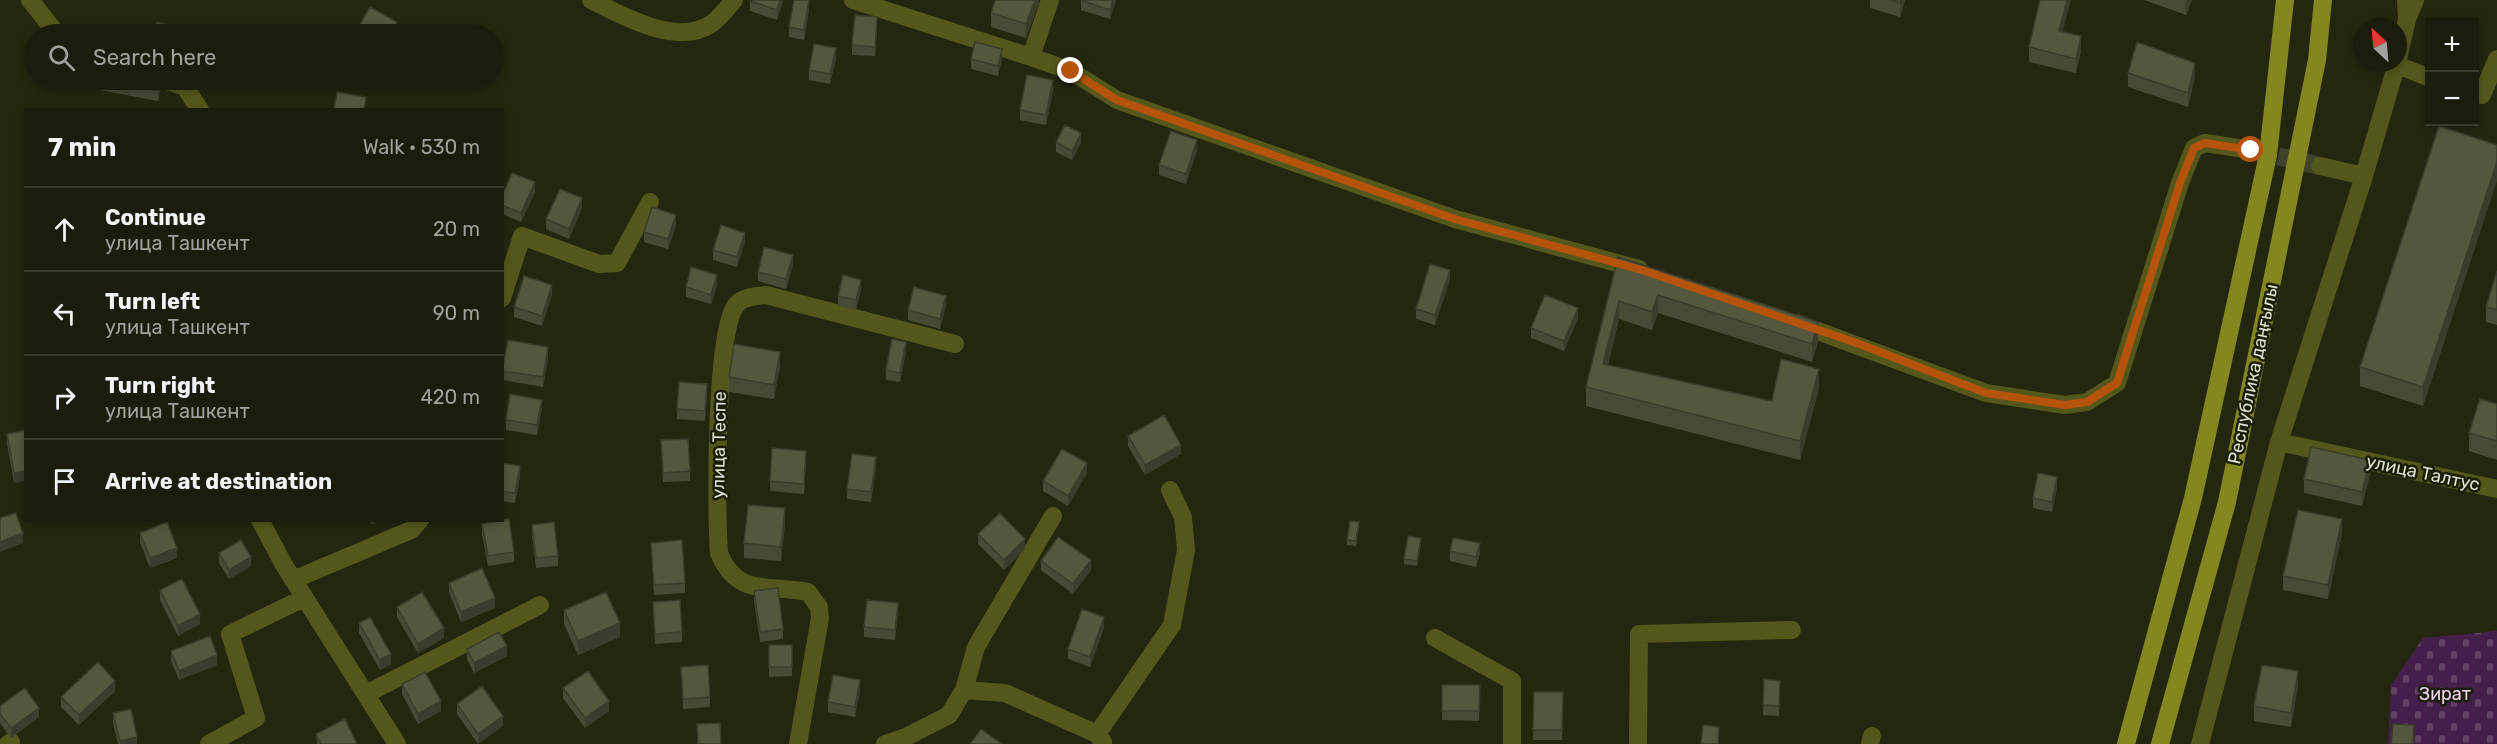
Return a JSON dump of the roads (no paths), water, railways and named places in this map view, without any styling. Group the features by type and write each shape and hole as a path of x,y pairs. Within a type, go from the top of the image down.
{"main road":[{"name":"Республика даңғылы","path":"2126,744 2193,498 2265,167 2285,0"},
{"name":"Республика даңғылы","path":"2160,744 2227,502 2317,60 2323,0"}],"street":[{"path":"30,0 49,24"},
{"path":"591,0 635,22 686,34 712,24 734,0"},
{"path":"853,0 1071,71 1117,100 1455,219 1653,274"},
{"path":"1030,57 1050,0"},
{"path":"2406,0 2407,18"},
{"path":"2407,19 2415,0"},
{"path":"2485,96 2497,60"},
{"path":"2407,67 2425,76"},
{"path":"2200,744 2279,442 2364,176 2394,72"},
{"path":"186,90 199,108"},
{"path":"1776,316 1854,342 1986,393 2065,405 2087,402 2117,383 2180,183 2194,148 2205,143 2251,150"},
{"path":"2320,166 2364,176"},
{"path":"504,292 522,236 599,264 617,263 650,202"},
{"name":"улица Теспе","path":"798,744 820,618 819,607 808,592 749,586 734,577 724,565 719,553 722,358 729,321 736,305 746,298 766,295 955,344"},
{"name":"улица Талтус","path":"2279,442 2497,489"},
{"path":"964,690 1005,693 1101,739 1172,625 1186,550 1183,517 1170,490"},
{"path":"885,744 949,715 964,690 976,647 1053,516"},
{"path":"262,522 293,580 397,744"},
{"path":"293,580 411,530 418,522"},
{"path":"209,744 256,718 230,634 304,598"},
{"path":"366,694 540,605"},
{"path":"1638,744 1639,634 1792,630"},
{"path":"1435,638 1512,681 1512,744"}],"tunnel":[{"path":"2252,150 2320,166"}],"park label":[{"name":"Зират","path":"2445,694"}]}
